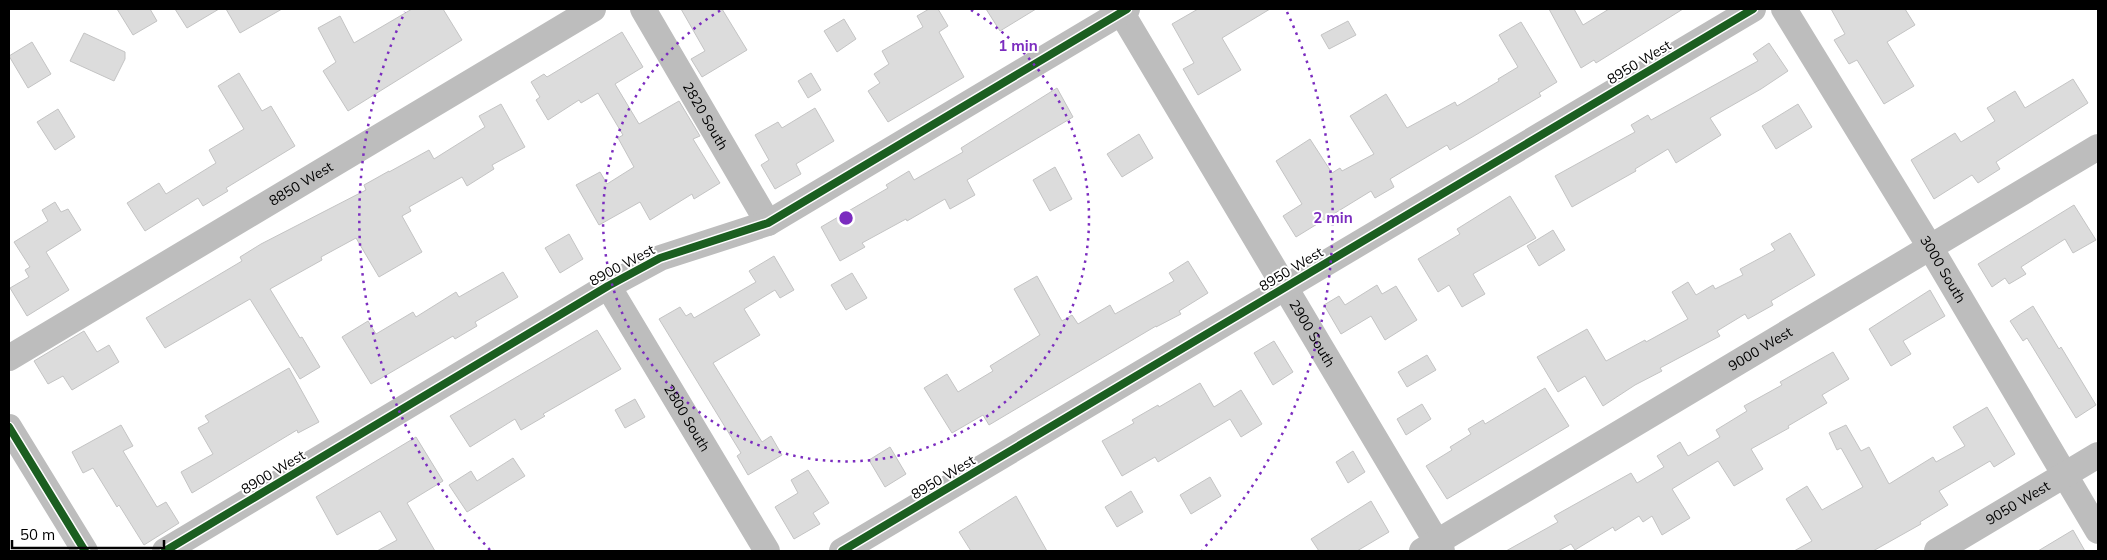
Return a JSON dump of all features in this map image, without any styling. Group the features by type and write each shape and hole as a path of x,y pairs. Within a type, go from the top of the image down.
{"street":[{"name":"8850 West","path":"9,358 565,16 593,9"},
{"name":"2820 South","path":"643,9 768,223"},
{"name":"8950 West","path":"842,551 1752,9"},
{"name":"3000 South","path":"1784,9 1930,248 2098,531"},
{"name":"8900 West","path":"165,551 608,286 660,258 768,223 1124,11"},
{"name":"2900 South","path":"1124,11 1434,548"},
{"name":"9000 West","path":"1434,548 2098,147"},
{"name":"2800 South","path":"608,286 767,551"},
{"path":"9,427 85,551"},
{"name":"9050 West","path":"1937,551 2098,455"}],"building":[{"path":"117,9 150,9 157,21 133,35"},
{"path":"175,9 219,9 187,28"},
{"path":"226,9 282,9 240,33"},
{"path":"412,9 443,9 462,40 348,111 323,71 336,62 318,28 340,16 354,43"},
{"path":"681,9 722,9 747,50 702,77 691,59 705,51"},
{"path":"929,9 938,9 948,26 939,32 964,77 888,122 868,91 880,83 874,74 889,64 882,51 923,27 917,16"},
{"path":"986,9 1036,9 1000,31"},
{"path":"1198,9 1270,9 1222,38 1241,70 1198,95 1183,69 1194,63 1172,24"},
{"path":"1549,9 1574,9 1583,25 1609,9 1683,9 1596,63 1594,60 1581,68"},
{"path":"1831,9 1905,9 1915,25 1887,42 1914,86 1884,104 1857,60 1849,64 1834,40 1845,34"},
{"path":"844,19 856,39 837,52 824,31"},
{"path":"1348,21 1356,35 1329,49 1321,35"},
{"path":"1521,22 1557,82 1539,93 1541,96 1450,150 1447,145 1390,179 1394,187 1375,198 1371,191 1296,237 1283,216 1302,204 1276,161 1310,139 1332,173 1340,168 1342,171 1374,154 1350,116 1386,94 1407,128 1455,102 1457,106 1499,81 1498,79 1518,67 1499,35"},
{"path":"622,32 643,67 615,84 639,124 679,101 700,136 693,139 720,183 694,199 692,194 650,220 640,202 599,225 576,185 600,172 607,184 634,167 618,138 623,135 598,93 581,103 579,100 548,120 536,100 540,97 531,82 544,74 547,77"},
{"path":"84,33 125,52 125,59 114,81 70,61"},
{"path":"32,42 51,74 28,88 9,56"},
{"path":"1769,43 1788,71 1710,118 1721,135 1676,163 1668,149 1635,169 1636,171 1572,207 1555,176 1635,132 1631,125 1648,115 1651,120 1758,61 1753,54"},
{"path":"239,73 262,111 271,106 295,146 226,188 228,191 203,206 198,198 145,231 127,203 159,183 166,194 216,163 209,150 244,129 218,86"},
{"path":"811,73 821,90 808,98 798,81"},
{"path":"2073,79 2088,103 1996,162 2000,169 1978,183 1972,175 1934,199 1911,160 1955,133 1961,142 1995,121 1987,108 2015,91 2025,108"},
{"path":"1057,88 1073,117 967,180 975,195 950,209 945,199 907,221 906,219 862,243 865,247 840,261 821,227 888,188 886,185 909,171 914,180 963,152 961,148"},
{"path":"501,104 525,147 492,165 494,169 467,186 462,177 409,207 411,211 402,216 422,252 379,277 356,238 321,257 322,260 270,289 320,367 300,379 250,299 165,348 146,318 242,261 240,257 261,244 366,190 364,185 389,171 429,150 434,159 485,127 479,116"},
{"path":"1798,104 1812,127 1776,149 1762,126"},
{"path":"815,108 834,141 796,164 801,174 775,189 761,165 769,160 755,135 778,122 782,128"},
{"path":"58,109 75,137 55,150 37,122"},
{"path":"1139,134 1153,158 1122,177 1107,154"},
{"path":"1055,167 1072,199 1050,211 1033,180"},
{"path":"1510,196 1536,238 1473,274 1485,294 1462,307 1449,285 1438,292 1418,259 1460,234 1457,229"},
{"path":"55,202 61,212 68,209 81,230 46,252 69,290 27,316 10,288 29,277 25,270 30,267 14,242 48,221 42,210"},
{"path":"2074,205 2096,240 2073,253 2065,239 2021,267 2026,274 2009,284 2005,278 1992,287 1978,264"},
{"path":"1553,230 1565,250 1539,266 1527,246"},
{"path":"1790,233 1815,275 1771,301 1773,305 1748,319 1745,314 1717,331 1720,336 1660,368 1662,371 1635,385 1603,406 1585,376 1558,392 1537,357 1587,329 1606,361 1645,340 1646,342 1688,319 1672,292 1688,282 1696,295 1713,285 1715,289 1743,275 1740,269 1775,250 1771,244"},
{"path":"569,234 583,259 560,273 545,248"},
{"path":"774,256 794,290 780,298 775,290 744,309 760,335 713,363 762,442 771,436 782,455 748,475 737,456 741,453 659,319 680,307 686,316 691,313 694,318 756,282 749,271"},
{"path":"1188,261 1208,293 1179,311 1181,314 1156,326 989,425 983,415 952,433 924,388 947,374 958,392 993,371 990,366 1040,335 1014,289 1037,276 1062,321 1072,315 1078,324 1110,305 1115,314 1174,281 1169,273"},
{"path":"503,272 518,297 475,322 477,326 455,339 453,336 371,384 342,337 368,321 376,334 413,312 416,317 456,292 459,297"},
{"path":"852,273 867,298 846,310 831,285"},
{"path":"1377,285 1382,294 1396,286 1417,320 1385,340 1371,316 1341,334 1324,305 1339,296 1345,305"},
{"path":"1930,290 1945,316 1903,341 1911,354 1891,366 1869,329"},
{"path":"2033,306 2059,349 2061,347 2096,405 2076,418 2027,338 2023,341 2010,321"},
{"path":"597,330 621,369 543,414 545,416 521,430 515,419 470,447 450,416"},
{"path":"84,331 97,352 109,345 119,362 72,390 63,376 48,384 34,361"},
{"path":"1274,341 1293,372 1273,385 1254,353"},
{"path":"1833,352 1849,379 1822,395 1827,403 1788,426 1789,428 1751,449 1763,469 1734,486 1718,461 1672,489 1690,518 1662,535 1652,516 1643,522 1639,516 1615,531 1613,527 1575,550 1571,544 1558,551 1506,551 1558,522 1554,516 1631,473 1637,483 1664,467 1657,456 1680,442 1688,456 1720,437 1716,430 1747,411 1744,406 1782,385 1780,382"},
{"path":"1427,355 1436,370 1407,387 1398,372"},
{"path":"289,368 319,422 298,433 297,430 192,493 181,472 213,454 198,428 209,422 205,416"},
{"path":"1200,383 1214,407 1241,390 1262,424 1241,437 1230,419 1158,462 1155,457 1122,476 1102,441 1134,423 1132,420"},
{"path":"1545,388 1569,426 1447,499 1426,466 1452,450 1450,447 1471,434 1468,429 1483,420 1485,424"},
{"path":"635,399 645,417 625,428 615,410"},
{"path":"1422,404 1431,419 1406,435 1397,419"},
{"path":"1987,407 2015,454 1994,467 1990,461 1939,491 1948,505 1920,522 1921,524 1873,551 1794,551 1812,541 1786,499 1807,486 1822,510 1863,487 1841,448 1837,450 1829,433 1846,425 1861,451 1869,447 1889,484 1933,457 1936,462 1965,446 1953,427"},
{"path":"121,425 133,446 123,451 157,507 166,502 179,523 144,545 119,505 117,507 93,468 83,473 72,452"},
{"path":"416,437 443,481 407,503 435,551 377,551 397,540 380,511 337,535 316,497"},
{"path":"890,447 906,474 885,487 869,460"},
{"path":"1353,451 1365,472 1348,483 1336,462"},
{"path":"513,458 525,476 467,512 449,485 471,471 477,481"},
{"path":"808,470 829,503 813,513 820,524 794,539 775,507 798,493 791,480"},
{"path":"1210,477 1221,496 1191,514 1180,495"},
{"path":"1131,491 1143,512 1117,527 1105,507"},
{"path":"1016,496 1047,551 971,551 959,532"},
{"path":"1371,501 1389,532 1357,551 1319,551 1311,539"},
{"path":"2073,530 2085,551 2038,551"}],"cycle path":[{"path":"165,551 608,286 660,258 768,223 1127,9"},
{"path":"842,551 1753,9"},
{"path":"9,427 85,551"}]}
